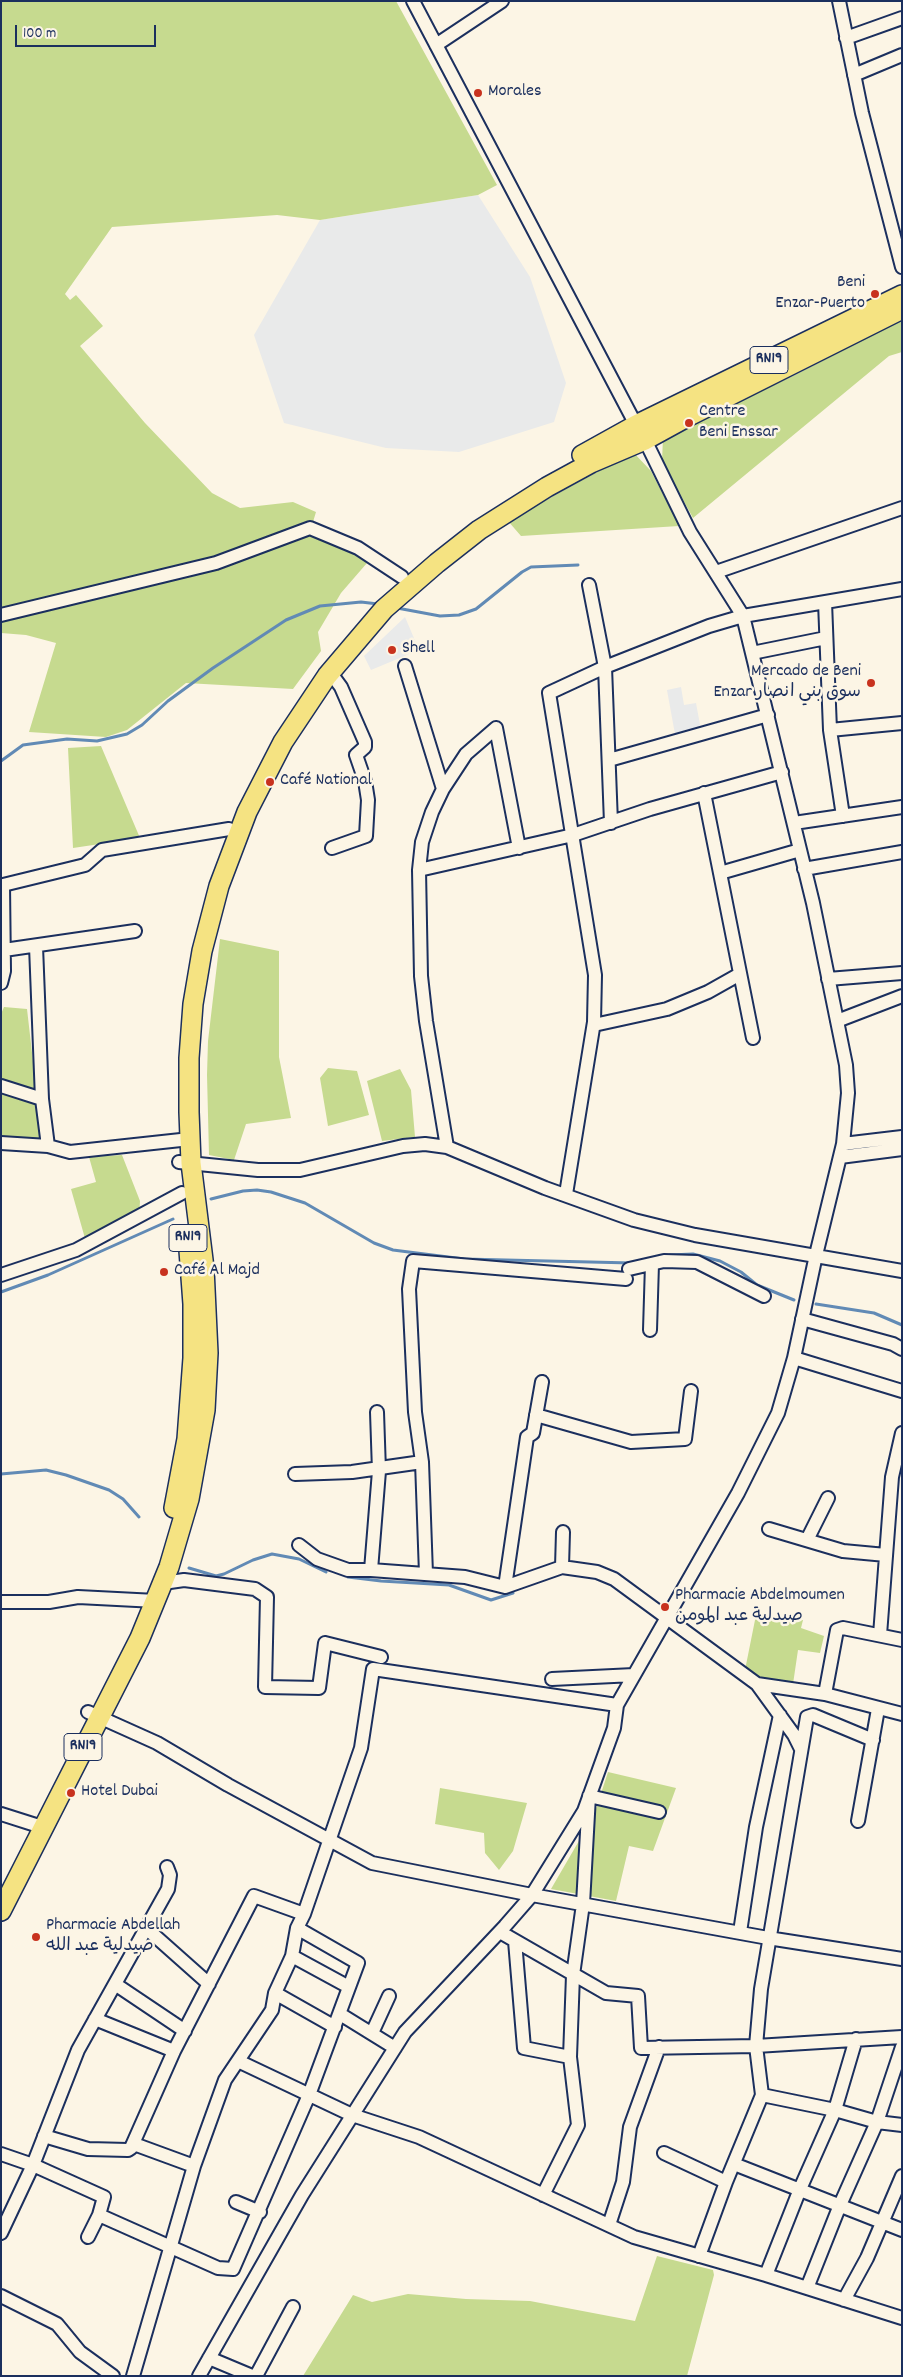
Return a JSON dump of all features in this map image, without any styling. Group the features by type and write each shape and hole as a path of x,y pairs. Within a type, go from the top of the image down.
{"highway":[{"name":"RN19","path":"1,1880 36,1825 93,1715 127,1638 150,1600 163,1583 189,1499 197,1409 208,1353 205,1285 185,1162 177,1061 183,992 202,904 229,829 257,769 291,711 329,656 389,595 524,501 592,463 641,432 902,295"},
{"name":"RN19","path":"641,432 902,309"},
{"name":"RN19","path":"184,1140 193,1004 204,943 219,886 243,821 264,776 304,708 389,595"},
{"name":"RN19","path":"150,1600 176,1500 187,1439 197,1409 193,1304 182,1193 185,1162"},
{"name":"RN19","path":"1,1911 36,1825"}],"street":[{"path":"199,2376 302,2194 405,2032 500,1932 532,1895 584,1811 614,1728 618,1705 738,1493 773,1422 794,1358 841,1150 848,1093 846,1065 800,850 743,616 690,532 641,432 413,1"},
{"path":"436,45 502,1"},
{"path":"839,1 854,75 902,267"},
{"path":"846,38 902,18"},
{"path":"854,75 902,55"},
{"path":"716,572 902,508"},
{"path":"1,616 216,563 310,528 358,548 389,595"},
{"path":"589,585 605,667 611,823"},
{"path":"566,1194 594,1025 595,975 549,693 605,667 709,626 743,616 825,602 901,592"},
{"path":"825,602 826,638 832,678 830,730 843,816"},
{"path":"752,653 826,638"},
{"path":"405,666 443,789"},
{"path":"330,672 341,687 365,742 365,747 356,755 365,780 368,800 366,836 332,848"},
{"path":"609,760 768,714"},
{"path":"830,730 902,722"},
{"path":"447,1147 426,1021 421,976 419,870 422,842 443,789 466,754 496,728 519,848"},
{"path":"419,870 573,835 704,793 782,772"},
{"path":"704,793 752,1038"},
{"path":"794,823 902,807"},
{"path":"1,983 4,971 3,885 85,865 102,850 229,829"},
{"path":"720,873 800,850"},
{"path":"804,869 902,852"},
{"path":"4,950 135,931"},
{"path":"36,946 42,1099 48,1146"},
{"path":"828,979 902,973"},
{"path":"594,1025 667,1009 708,992 740,974"},
{"path":"836,1022 902,996"},
{"path":"1,1086 42,1099"},
{"path":"841,1150 902,1137"},
{"path":"1,1143 48,1146 70,1152 184,1140"},
{"path":"185,1162 258,1170 300,1170 403,1146 425,1144 447,1147 545,1188 634,1220 696,1235 902,1271"},
{"path":"841,1150 902,1149"},
{"path":"1,1275 76,1250 182,1193"},
{"path":"426,1574 422,1462 415,1412 409,1289 413,1261 628,1274 652,1264 679,1260 697,1262 764,1296"},
{"path":"650,1330 652,1264"},
{"path":"802,1319 894,1344 902,1349"},
{"path":"794,1358 902,1391"},
{"path":"505,1587 527,1437 533,1433 542,1382"},
{"path":"536,1416 631,1442 685,1439 691,1391"},
{"path":"371,1570 378,1468 377,1412"},
{"path":"880,1635 892,1477 902,1432"},
{"path":"295,1474 352,1472 422,1462"},
{"path":"807,1540 828,1498"},
{"path":"769,1529 843,1551 886,1555"},
{"path":"562,1567 563,1532"},
{"path":"299,1545 318,1559 348,1570 465,1577 505,1587 562,1567 597,1572 614,1579 757,1684 794,1735 801,1749"},
{"path":"163,1583 184,1580 255,1589 267,1597 265,1687 319,1688 325,1643 381,1657"},
{"path":"1,1602 49,1602 78,1597 150,1600"},
{"path":"825,1694 837,1630 843,1628 902,1640"},
{"path":"133,2376 172,2248 194,2166 225,2080 272,2010 275,1993 292,1956 297,1928 304,1914 361,1748 373,1669 618,1705"},
{"path":"552,1679 634,1675"},
{"path":"757,1684 825,1694 902,1714"},
{"path":"858,1821 878,1709"},
{"path":"93,1715 157,1743 228,1785 372,1863 532,1895 768,1938 902,1959"},
{"path":"740,1932 756,1828 780,1715"},
{"path":"700,2256 726,2182 762,2095 756,2046 768,1938 807,1717 810,1715 873,1740"},
{"path":"589,1796 658,1812"},
{"path":"543,2195 578,2125 570,2056 574,1975 583,1904 589,1796"},
{"path":"1,1814 36,1825"},
{"path":"1,2233 33,2165 68,2073 95,2019 168,1889 170,1875 167,1867"},
{"path":"44,2136 93,2150 128,2150 134,2144 174,2051 254,1896 304,1914"},
{"path":"146,1928 209,1984"},
{"path":"99,2215 218,2268 234,2268 260,2212 309,2095 358,1963 297,1928"},
{"path":"500,1932 606,1994 638,1996 641,2048 756,2046 902,2037"},
{"path":"515,1941 524,2048 570,2056"},
{"path":"292,1956 349,1987"},
{"path":"115,1984 185,2031"},
{"path":"275,1993 335,2027"},
{"path":"372,2033 389,1996"},
{"path":"340,2014 395,2048"},
{"path":"95,2019 174,2051"},
{"path":"766,2275 800,2189 835,2110 856,2039"},
{"path":"609,2226 623,2182 630,2127 659,2047"},
{"path":"807,2288 840,2205 877,2122 902,2047"},
{"path":"238,2061 352,2115 419,2137 634,2237 766,2275 902,2318"},
{"path":"762,2095 835,2110 877,2122 902,2125"},
{"path":"134,2144 194,2166"},
{"path":"664,2153 726,2182"},
{"path":"1,2154 33,2165 104,2197 99,2215 88,2237"},
{"path":"734,2164 902,2230"},
{"path":"844,2300 867,2258 902,2176"},
{"path":"236,2202 260,2212"},
{"path":"1,2296 57,2324 80,2352 112,2376"},
{"path":"209,2358 254,2376 293,2307"}],"shaded area":[{"path":"478,195 530,277 566,383 554,422 459,452 386,448 284,423 254,335 320,220"},
{"path":"405,617 419,650 371,670 364,656"},
{"path":"681,687 684,705 696,703 701,730 675,734 667,690"}],"green space":[{"path":"1,1 396,1 497,185 478,195 320,220 277,215 112,227 65,294 70,300 76,295 103,326 80,346 145,423 212,493 240,508 293,502 316,512 309,535 337,543 367,563 341,593 318,632 321,651 293,689 186,683 127,730 106,737 29,732 56,643 26,635 1,633"},
{"path":"902,320 902,352 889,356 693,518 662,462 663,437 793,376"},
{"path":"633,452 651,471 679,526 521,536 508,521"},
{"path":"101,746 140,838 73,848 68,748"},
{"path":"220,939 279,951 279,1057 291,1118 246,1124 234,1160 209,1155 208,1041"},
{"path":"4,1007 27,1009 42,1140 1,1137 1,1014"},
{"path":"328,1068 357,1071 369,1115 328,1126 320,1078"},
{"path":"400,1069 411,1090 415,1137 382,1141 367,1081"},
{"path":"122,1155 140,1201 139,1217 120,1235 88,1249 71,1189 96,1182 89,1157"},
{"path":"756,1615 803,1620 801,1628 824,1636 820,1653 798,1650 793,1684 758,1678 745,1670"},
{"path":"608,1772 676,1788 653,1851 629,1846 616,1901 551,1889 594,1815"},
{"path":"440,1788 527,1803 513,1851 499,1870 485,1853 484,1833 435,1824"},
{"path":"657,2256 713,2270 714,2275 687,2376 303,2376 353,2295 372,2302 408,2294 466,2299 530,2301 635,2321"}],"waterway":[{"path":"397,608 440,616 459,615 476,609 531,567 578,565"},
{"path":"1,761 23,745 67,739 97,741 127,734 142,725 168,701 213,668 286,620 320,606 361,602 378,604"},
{"path":"211,1199 243,1191 271,1192 305,1203 374,1243 393,1250 464,1259 632,1263"},
{"path":"1,1292 48,1275 173,1219"},
{"path":"670,1255 693,1254 720,1261 741,1272 757,1285 794,1300"},
{"path":"816,1304 874,1313 902,1325"},
{"path":"1,1474 46,1470 66,1475 109,1490 123,1499 139,1517"},
{"path":"189,1568 216,1576 272,1554 299,1559 326,1572"},
{"path":"348,1577 449,1585 491,1600 513,1593"}],"place":[{"name":"Morales","path":"478,93"},
{"name":"Beni Enzar-Puerto","path":"875,294"},
{"name":"Centre Beni Enssar","path":"689,423"},
{"name":"Shell","path":"392,650"},
{"name":"Mercado de Beni Enzar سوق بني انصار","path":"871,683"},
{"name":"Café National","path":"270,782"},
{"name":"Café Al Majd","path":"164,1272"},
{"name":"Pharmacie Abdelmoumen صيدلية عبد المومن","path":"665,1607"},
{"name":"Hotel Dubai","path":"71,1793"},
{"name":"Pharmacie Abdellah صيدلية عبد الله","path":"36,1937"}]}
